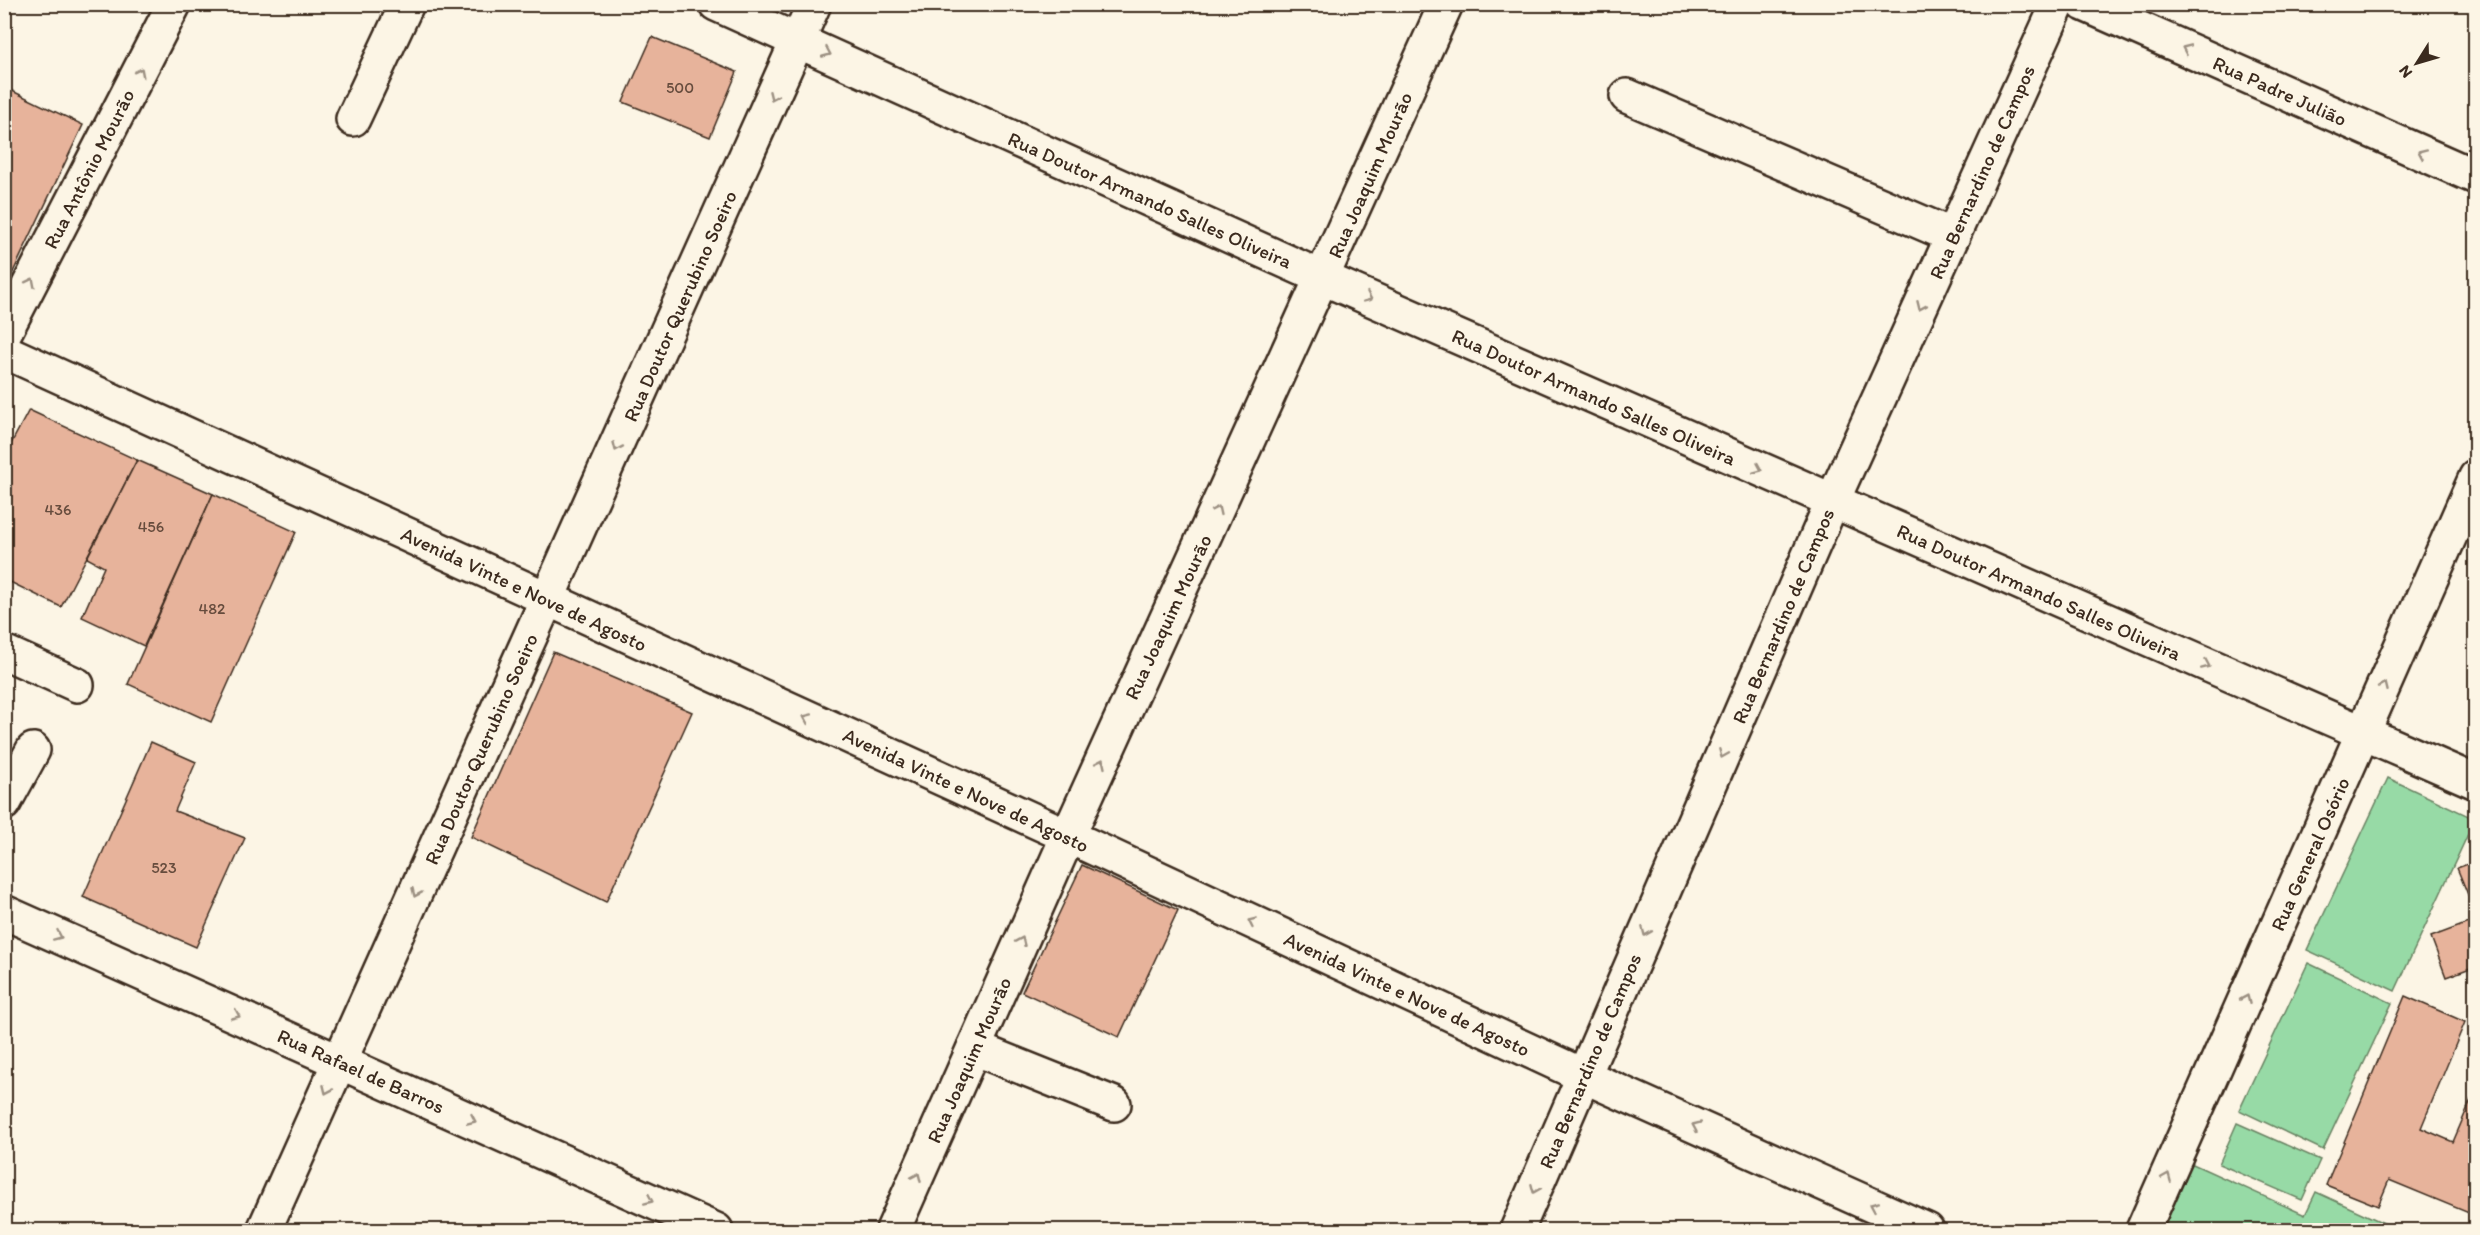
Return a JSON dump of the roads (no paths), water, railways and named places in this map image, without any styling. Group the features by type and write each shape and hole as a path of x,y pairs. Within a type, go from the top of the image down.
{"street":[{"name":"Rua Antônio Mourão","path":"4,334 174,4"},
{"path":"353,119 406,4"},
{"name":"Rua Doutor Armando Salles Oliveira","path":"716,4 1323,278 2475,782"},
{"name":"Rua Doutor Querubino Soeiro","path":"264,1230 814,4"},
{"name":"Rua Joaquim Mourão","path":"893,1230 1068,837 1446,4"},
{"name":"Rua Bernardino de Campos","path":"1517,1230 1832,502 2058,4"},
{"name":"Rua Padre Julião","path":"2085,4 2475,177"},
{"path":"1627,96 1953,236"},
{"name":"Avenida Vinte e Nove de Agosto","path":"4,351 1068,837 1584,1076 1927,1230"},
{"name":"Rua General Osório","path":"2144,1230 2475,477"},
{"path":"4,652 77,685"},
{"path":"4,803 33,750"},
{"name":"Rua Rafael de Barros","path":"4,912 716,1230"},
{"path":"974,1048 1114,1104"}]}
